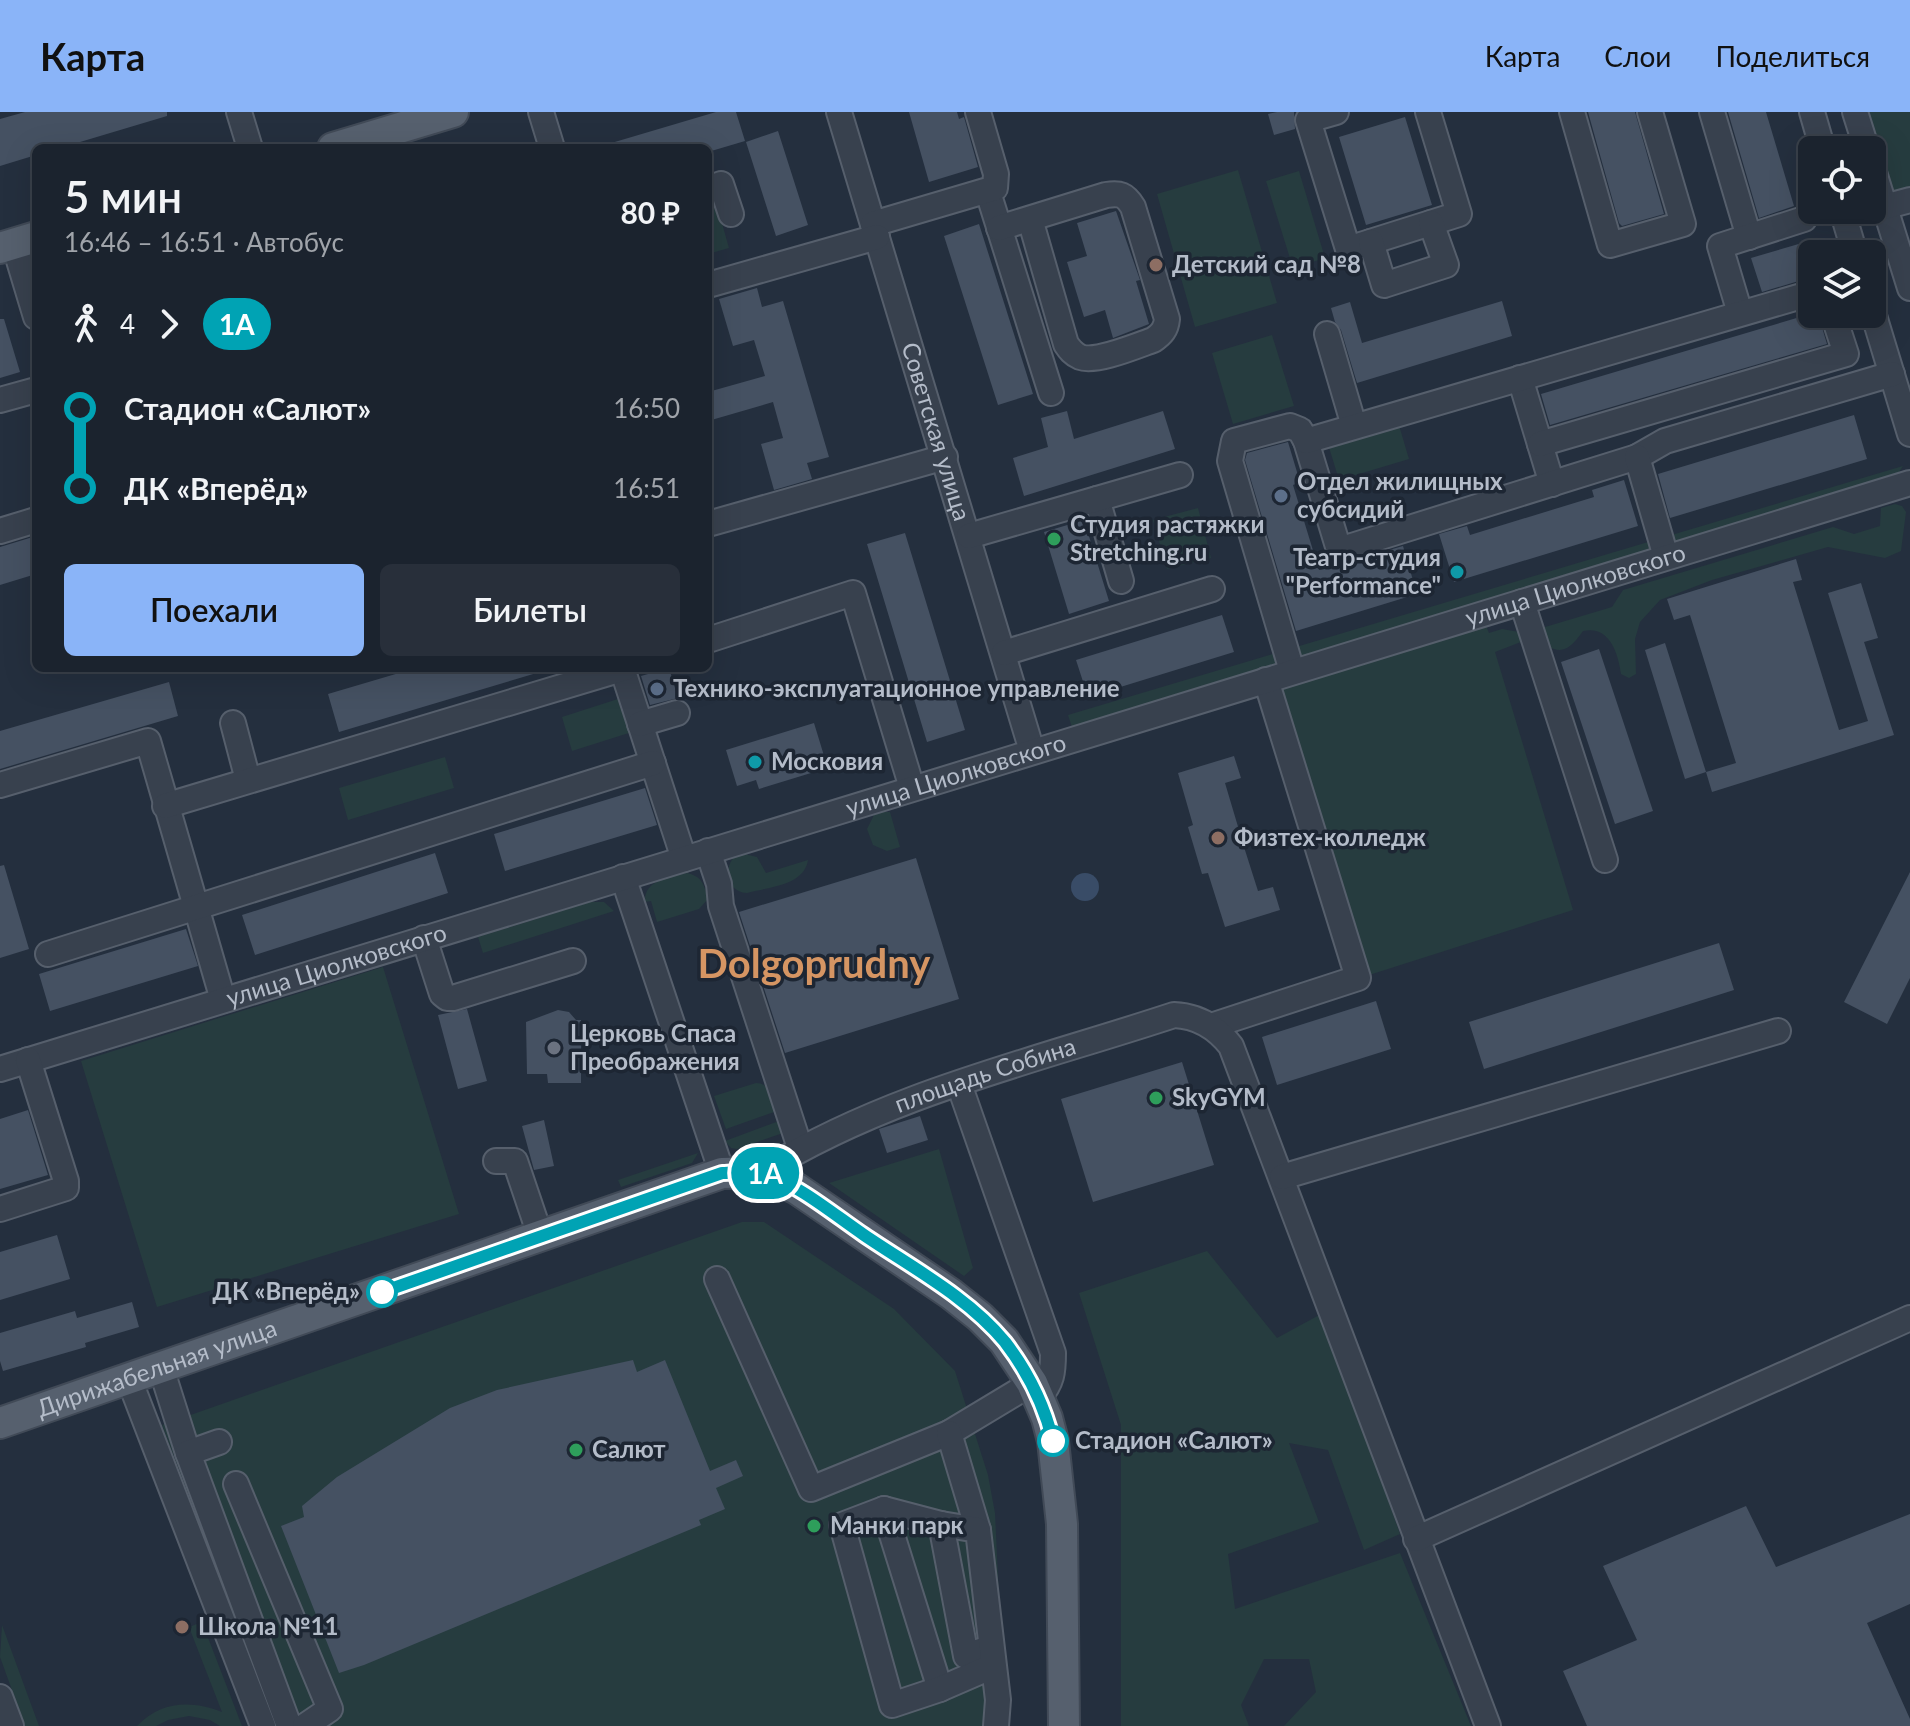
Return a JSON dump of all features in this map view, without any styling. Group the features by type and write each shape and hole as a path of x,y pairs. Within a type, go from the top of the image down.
{"main road":[{"path":"346,144 453,112"},
{"path":"762,1172 797,1189 961,1302 1004,1341 1035,1390 1054,1449 1062,1524 1064,1726"},
{"name":"Дирижабельная улица","path":"0,1423 722,1173 762,1172"}],"street":[{"path":"239,112 249,144"},
{"path":"541,112 551,144"},
{"name":"Советская улица","path":"839,112 1032,751"},
{"path":"712,284 995,188 996,174 978,112"},
{"path":"1336,112 1306,116 1348,249 1459,214 1428,112"},
{"path":"1572,112 1610,245 1683,224 1650,112"},
{"path":"1712,112 1749,237"},
{"path":"1812,112 1819,136"},
{"path":"1855,112 1863,136"},
{"path":"712,187 721,184 731,214"},
{"path":"988,192 1051,393"},
{"path":"999,228 1106,195 1118,193 1126,196 1133,207 1167,319 1161,335 1096,358 1073,354 1066,344 1030,219"},
{"path":"1886,206 1910,200"},
{"path":"1886,213 1910,288"},
{"path":"1740,313 1720,246 1798,221"},
{"path":"1371,242 1384,285 1446,265 1431,223"},
{"path":"17,243 32,301"},
{"path":"1306,441 1798,297"},
{"path":"1540,444 1846,354 1838,328"},
{"path":"1878,328 1910,434"},
{"path":"1327,334 1354,426"},
{"path":"1292,671 1230,461 1234,441 1290,426 1300,430 1339,550 1637,457 1665,441 1892,374"},
{"path":"1520,378 1552,484"},
{"path":"0,400 32,391"},
{"path":"712,523 945,457"},
{"path":"1637,457 1666,557"},
{"path":"969,536 1180,475"},
{"name":"улица Циолковского","path":"0,1069 1910,483"},
{"path":"1097,499 1121,581"},
{"path":"0,531 32,521"},
{"path":"1004,653 1212,589"},
{"path":"712,639 853,593 912,788"},
{"path":"1522,602 1605,860"},
{"path":"165,806 610,672"},
{"path":"624,672 684,859"},
{"path":"1266,680 1358,978 1211,1026 1231,1046 1488,1726"},
{"path":"640,724 677,713"},
{"path":"233,723 248,780"},
{"path":"0,785 148,741 223,1000"},
{"path":"48,954 653,763"},
{"path":"708,851 719,884 721,906 800,1148 762,1172"},
{"path":"623,877 722,1173"},
{"path":"424,938 442,994 447,998 573,961"},
{"name":"площадь Собина","path":"800,1148 870,1114 1174,1015 1195,1018 1211,1026"},
{"path":"1282,1177 1778,1031"},
{"path":"0,1209 66,1188 28,1060"},
{"path":"717,1279 811,1489 949,1433 1035,1390 1049,1387 1053,1353 959,1084"},
{"path":"496,1161 515,1161 541,1238"},
{"path":"1416,1539 1910,1318"},
{"path":"161,1368 188,1453 289,1726"},
{"path":"129,1379 263,1726"},
{"path":"949,1433 978,1530 998,1700 996,1726"},
{"path":"188,1453 219,1442"},
{"path":"236,1484 330,1709 305,1726"},
{"path":"978,1530 884,1509 842,1525 892,1705 940,1689 992,1657"},
{"path":"884,1509 940,1689"},
{"path":"941,1524 966,1656 992,1657"},
{"path":"0,1697 11,1726"}],"green space":[{"path":"1862,112 1910,112 1910,193 1887,195 1886,136 1869,136"},
{"path":"1238,170 1277,303 1195,327 1157,194"},
{"path":"1299,171 1325,258 1293,268 1266,181"},
{"path":"712,196 729,248 712,253"},
{"path":"1272,335 1294,406 1233,424 1212,353"},
{"path":"1398,422 1409,459 1339,480 1328,444"},
{"path":"1903,466 1895,478 1073,730 1068,715"},
{"path":"1895,504 1902,506 1906,512 1901,551 1885,558 1828,547 1712,580 1660,600 1640,622 1635,639 1636,674 1629,678 1621,674 1611,642 1606,636 1592,630 1583,631 1565,649 1554,649 1531,638 1495,652 1573,910 1366,976 1277,687 1486,626 1489,633 1502,629 1525,633 1612,607 1623,590 1833,527 1854,534 1880,526 1881,508"},
{"path":"1198,508 1211,558 1167,569 1153,520"},
{"path":"621,698 632,732 572,751 562,717"},
{"path":"445,757 454,788 348,820 339,788"},
{"path":"890,812 900,847 887,851 873,845 867,829 874,815"},
{"path":"744,854 757,857 766,873 808,860 805,869 792,880 747,893 735,889 728,875 733,858"},
{"path":"686,873 702,882 708,899 699,909 657,922 651,901 645,902 648,889 658,881"},
{"path":"590,902 604,902 614,911 483,953 478,937"},
{"path":"383,967 459,1214 157,1307 81,1061"},
{"path":"756,1083 768,1089 777,1111 726,1129 714,1096"},
{"path":"779,1121 783,1133 737,1149 731,1148 725,1141"},
{"path":"939,1149 973,1268 964,1276 829,1183"},
{"path":"698,1153 692,1163 621,1187 618,1180"},
{"name":"Салют","path":"742,1222 764,1222 894,1309 955,1371 988,1475 995,1513 1005,1726 276,1726 162,1425"},
{"path":"1207,1251 1277,1338 1323,1313 1400,1534 1364,1550 1328,1450 1289,1443 1319,1522 1228,1554 1235,1609 1400,1553 1471,1726 1284,1726 1316,1692 1309,1659 1264,1659 1241,1705 1249,1726 1121,1726 1121,1425 1079,1293"},
{"path":"202,1622 242,1726 220,1726 210,1720 189,1716 156,1726 137,1726 156,1712 177,1705 222,1712 189,1627"},
{"path":"2,1625 39,1726 25,1726 0,1657"}],"water":[{"path":"1085,873 1095,877 1099,887 1095,897 1085,901 1075,897 1071,887 1075,877"}],"building":[{"path":"25,112 167,112 167,116 73,144 32,144 32,156 0,166 0,119"},
{"path":"716,112 736,112 745,141 712,151 712,144 608,144"},
{"path":"909,112 957,112 959,119 964,117 978,167 929,182"},
{"path":"1294,112 1295,129 1274,135 1268,114"},
{"path":"1588,112 1635,112 1664,214 1622,226 1619,223"},
{"path":"1728,112 1766,112 1794,206 1759,218"},
{"path":"1405,117 1432,205 1366,225 1339,137"},
{"path":"778,131 808,225 776,236 746,142"},
{"path":"1116,211 1140,280 1136,281 1149,324 1113,338 1105,310 1084,317 1067,262 1087,256 1077,223"},
{"path":"979,224 1033,394 998,405 944,236"},
{"path":"1798,244 1798,281 1762,292 1751,258"},
{"path":"757,288 762,307 783,301 829,457 807,463 812,479 774,490 761,444 783,438 773,402 712,420 712,391 765,376 754,340 733,346 719,299"},
{"path":"1502,301 1512,336 1357,383 1331,308 1350,302 1362,343"},
{"path":"1798,318 1798,328 1822,328 1827,344 1550,425 1541,394"},
{"path":"0,319 4,319 20,372 0,378"},
{"path":"1067,411 1074,439 1163,411 1175,449 1024,496 1013,458 1048,447 1041,418"},
{"path":"1854,415 1867,459 1670,518 1658,474"},
{"path":"1288,442 1300,482 1293,485 1319,570 1403,546 1417,594 1296,631 1245,460 1247,453"},
{"path":"1624,480 1638,526 1454,582 1439,534 1467,526 1470,535 1594,497 1592,490"},
{"path":"1084,520 1109,601 1069,614 1044,532"},
{"path":"905,533 965,730 927,742 867,544"},
{"path":"32,537 32,575 0,585 0,547"},
{"path":"1796,559 1802,580 1793,582 1839,730 1868,721 1828,593 1861,583 1878,638 1864,642 1894,735 1712,792 1706,772 1736,763 1690,615 1674,620 1667,599"},
{"path":"1222,615 1234,652 1088,697 1076,660"},
{"path":"1665,643 1706,772 1685,779 1645,650"},
{"path":"1599,649 1653,811 1615,824 1561,662"},
{"path":"402,672 540,672 339,732 328,694"},
{"name":"Технико-эксплуатационное управление","path":"670,672 678,698 650,705 641,676"},
{"path":"169,682 178,716 0,769 0,731"},
{"path":"814,723 825,759 809,764 811,773 759,789 756,780 737,786 726,750"},
{"name":"Физтех-колледж","path":"1234,756 1241,778 1225,783 1239,830 1242,829 1247,846 1244,847 1258,891 1273,887 1280,910 1225,927 1208,873 1202,874 1188,827 1193,825 1178,773"},
{"path":"645,788 657,825 505,871 494,834"},
{"path":"435,853 448,893 255,955 242,915"},
{"path":"916,858 959,999 785,1053 739,912"},
{"path":"4,865 29,949 0,958 0,866"},
{"path":"1910,872 1910,978 1887,1024 1844,1002"},
{"path":"186,929 198,966 50,1011 39,974"},
{"path":"1719,943 1734,990 1484,1069 1469,1022"},
{"path":"1376,1001 1391,1049 1277,1085 1262,1037"},
{"path":"467,1009 487,1081 458,1089 438,1015"},
{"name":"Церковь Спаса Преображения","path":"558,1010 569,1012 576,1020 581,1020 581,1083 548,1083 547,1074 527,1074 526,1022"},
{"path":"1182,1062 1214,1165 1093,1202 1061,1099"},
{"path":"28,1110 48,1175 0,1189 0,1119"},
{"path":"920,1116 928,1140 887,1153 879,1129"},
{"path":"544,1120 554,1166 534,1170 522,1126"},
{"path":"57,1235 70,1279 0,1300 0,1252"},
{"path":"132,1302 139,1327 85,1343 86,1347 3,1371 0,1333 75,1311 77,1318"},
{"path":"633,1360 637,1372 665,1360 710,1471 736,1460 743,1476 716,1488 725,1509 699,1520 701,1525 339,1673 281,1526 304,1517 302,1506 337,1477 450,1408 497,1390"},
{"path":"1746,1506 1776,1567 1910,1514 1910,1604 1867,1623 1910,1719 1910,1726 1587,1726 1563,1671 1637,1640 1603,1566"}],"bus line":[{"name":"1А","path":"382,1292 722,1173 762,1172 797,1189 980,1317 1004,1341 1032,1383 1053,1441"}],"place":[{"name":"Детский сад №8","path":"1156,265"},
{"name":"Отдел жилищных субсидий","path":"1281,496"},
{"name":"Студия растяжки Stretching.ru","path":"1054,539"},
{"name":"Театр-студия \"Performance\"","path":"1457,572"},
{"name":"Технико-эксплуатационное управление","path":"657,689"},
{"name":"Московия","path":"755,762"},
{"name":"Физтех-колледж","path":"1218,838"},
{"name":"Церковь Спаса Преображения","path":"554,1048"},
{"name":"SkyGYM","path":"1156,1098"},
{"name":"ДК «Вперёд»","path":"382,1292"},
{"name":"Стадион «Салют»","path":"1053,1441"},
{"name":"Салют","path":"576,1450"},
{"name":"Манки парк","path":"814,1526"},
{"name":"Школа №11","path":"182,1627"}],"district":[{"name":"Dolgoprudny","path":"814,964"}]}
